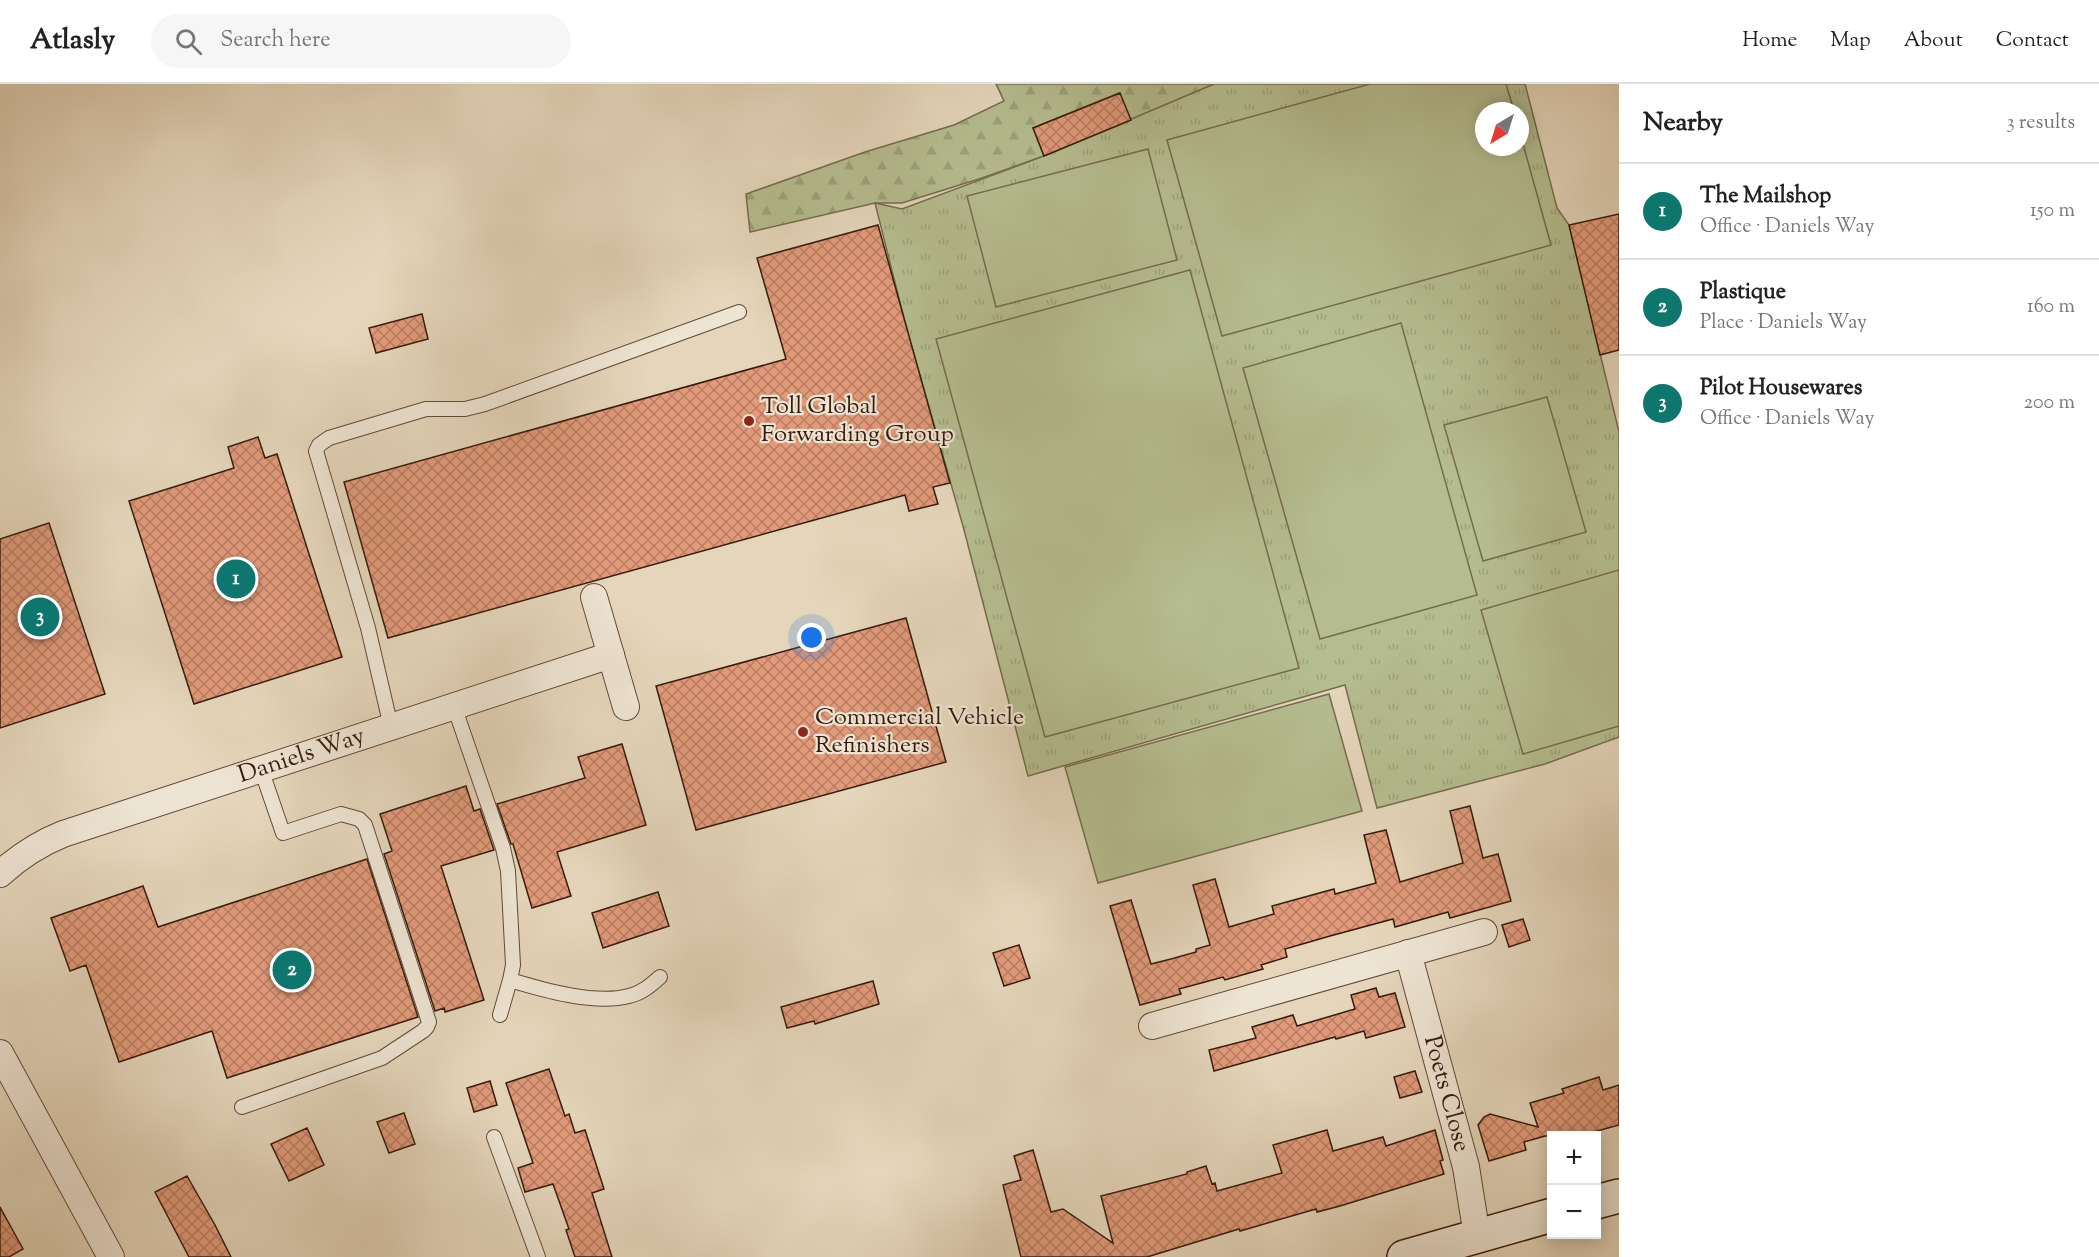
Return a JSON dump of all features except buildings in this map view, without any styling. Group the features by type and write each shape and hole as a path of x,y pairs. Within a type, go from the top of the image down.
{"main road":[{"path":"1601,1201 1619,1196"},
{"path":"1404,1257 1547,1216"}],"street":[{"path":"594,597 626,706"},
{"name":"Daniels Way","path":"0,874 29,850 63,834 611,655"},
{"path":"1152,1026 1484,932"},
{"name":"Poets Close","path":"1408,953 1466,1167 1477,1236"},
{"path":"0,1054 111,1257"}],"lane":[{"path":"391,727 368,628 316,451 319,445 330,438 426,409 465,409 485,404 739,312"},
{"path":"454,706 503,848 508,871 513,965 500,1016"},
{"path":"242,1107 382,1058 423,1031 429,1022 365,825 359,819 341,814 283,833 261,769"},
{"path":"510,980 575,995 609,999 630,996 648,988 660,977"},
{"path":"494,1137 538,1257"}],"green space":[{"path":"996,84 1214,84 1131,120 1119,93 1033,128 1044,156 902,203 875,203 750,232 746,194 865,152 954,125 1004,101"},
{"path":"1214,84 1525,84 1557,208 1569,225 1619,432 1619,737 1545,764 1377,808 1345,685 1028,776 963,526 907,330 875,203 902,209 1044,156"},
{"path":"1370,84 1506,84 1511,102 1475,102 1475,156 1526,156 1551,245 1222,336 1167,140"},
{"path":"1148,149 1177,260 996,307 967,196"},
{"path":"1190,270 1299,668 1045,737 936,339"},
{"path":"1401,323 1477,595 1320,639 1243,368"},
{"path":"1547,397 1586,532 1483,561 1444,425"},
{"path":"1619,570 1619,726 1523,754 1481,610"},
{"path":"1329,694 1362,811 1098,883 1065,767"}],"place":[{"name":"Toll Global Forwarding Group","path":"749,421"},
{"name":"The Mailshop","path":"236,579"},
{"name":"Pilot Housewares","path":"40,617"},
{"name":"Commercial Vehicle Refinishers","path":"803,732"},
{"name":"Plastique","path":"292,970"}]}
